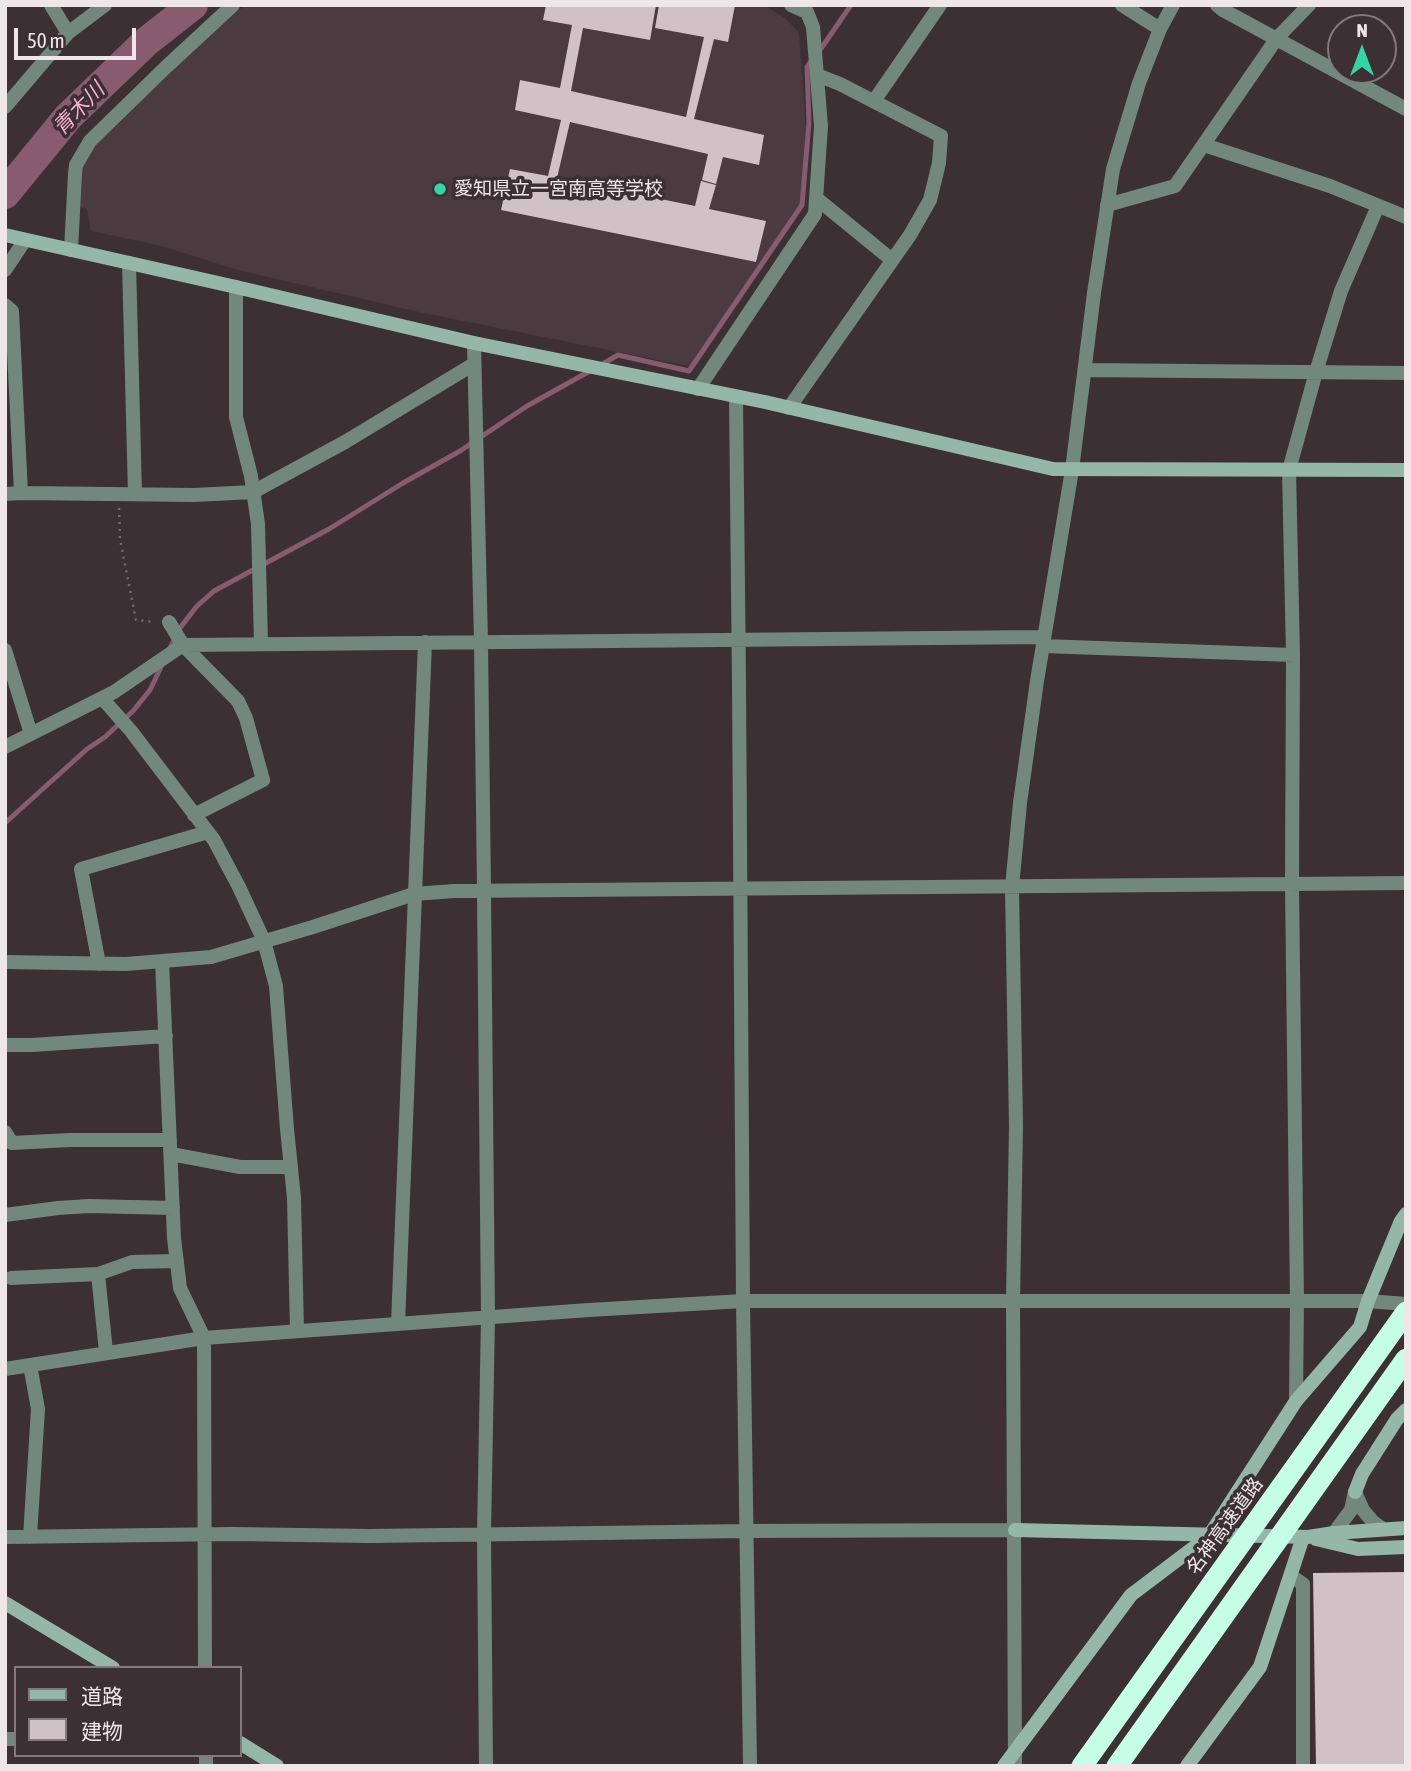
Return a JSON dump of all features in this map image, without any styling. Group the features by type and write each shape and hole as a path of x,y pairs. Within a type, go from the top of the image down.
{"highway":[{"name":"名神高速道路","path":"1082,1766 1406,1312"},
{"path":"1117,1766 1406,1359"}],"street":[{"path":"51,5 68,33"},
{"path":"5,107 68,33 105,5"},
{"path":"71,250 76,164 90,141 233,5"},
{"path":"698,389 815,214 821,126 813,27 807,12 791,5"},
{"path":"874,101 940,5"},
{"path":"1122,5 1160,29"},
{"path":"1017,1766 1013,1301 1016,1126 1012,887 1020,803 1072,470 1113,169 1139,83 1160,29 1173,5"},
{"path":"1217,5 1406,109"},
{"path":"1107,205 1175,186 1277,38 1309,5"},
{"path":"789,408 910,235 930,200 939,163 941,136 817,75"},
{"path":"1204,145 1330,186 1406,217"},
{"path":"816,198 892,260"},
{"path":"1296,1401 1293,654 1289,470 1341,291 1378,206"},
{"path":"5,236 236,286 474,343 789,408 1053,469 1406,470"},
{"path":"5,270 25,240"},
{"path":"129,263 135,494"},
{"path":"236,286 236,417 258,524 261,644"},
{"path":"5,305 12,311 10,395 20,493"},
{"path":"474,343 481,642 488,1317 484,1534 486,1766"},
{"path":"5,494 194,495 253,492 345,442 474,364"},
{"path":"1085,370 1406,373"},
{"path":"736,397 743,1301 750,1766"},
{"path":"169,622 183,645 237,701 246,718 262,780 194,815"},
{"path":"5,747 114,692 183,645 739,640 1044,642 1293,654"},
{"path":"398,1324 425,642"},
{"path":"5,650 31,734"},
{"path":"102,698 131,731 214,840 264,941 276,986 294,1198 297,1331"},
{"path":"99,964 81,869 208,832"},
{"path":"5,962 126,964 211,957 414,894 454,891 1406,884"},
{"path":"162,961 173,1208 180,1288 204,1338 205,1666"},
{"path":"5,1045 166,1036"},
{"path":"5,1132 12,1143 70,1140 171,1147 240,1167 290,1167"},
{"path":"5,1215 89,1206 173,1208"},
{"path":"1004,1766 1131,1595 1209,1536 1296,1401 1360,1327 1368,1301 1406,1214"},
{"path":"11,1278 98,1274 132,1262 177,1261"},
{"path":"98,1274 106,1352"},
{"path":"5,1369 204,1338 743,1301 1368,1301 1406,1304"},
{"path":"30,1365 38,1409 30,1537"},
{"path":"1334,1533 1351,1510 1354,1492 1362,1474 1397,1419 1406,1410"},
{"path":"1354,1492 1363,1510 1383,1529"},
{"path":"5,1537 1016,1530 1306,1537 1406,1528"},
{"path":"1306,1537 1358,1549 1406,1547"},
{"path":"1187,1766 1259,1668 1306,1537"},
{"path":"1291,1576 1303,1584 1303,1766"},
{"path":"5,1603 111,1666"},
{"path":"242,1744 277,1766"}],"path":[{"path":"118,494 120,539 136,620 169,622"}],"shaded area":[{"name":"愛知県立一宮南高等学校","path":"245,5 764,5 785,18 799,33 806,130 801,204 693,367 419,312 238,270 158,245 91,231 87,209 76,206 78,174 94,141 165,72"}],"building":[{"path":"546,5 656,5 650,40 583,28 571,91 686,117 704,37 655,28 659,5 735,5 728,42 714,39 694,119 764,135 759,165 723,157 716,184 702,180 708,154 570,122 557,178 695,206 701,181 716,185 709,209 766,221 756,262 501,210 510,169 548,176 561,120 515,110 520,80 560,88 572,25 543,20"},
{"path":"1406,1572 1406,1766 1316,1766 1313,1573"}],"waterway":[{"name":"青木川","path":"5,194 68,117 146,42 193,5"},
{"path":"818,53 851,5"},
{"path":"599,366 618,355 689,371 802,205 809,123 807,67 812,60"},
{"path":"169,650 180,628 197,606 214,591 329,529 460,451 527,406 590,371"},
{"path":"5,823 133,711 150,690 162,665"}],"place":[{"name":"愛知県立一宮南高等学校","path":"440,189"}]}
